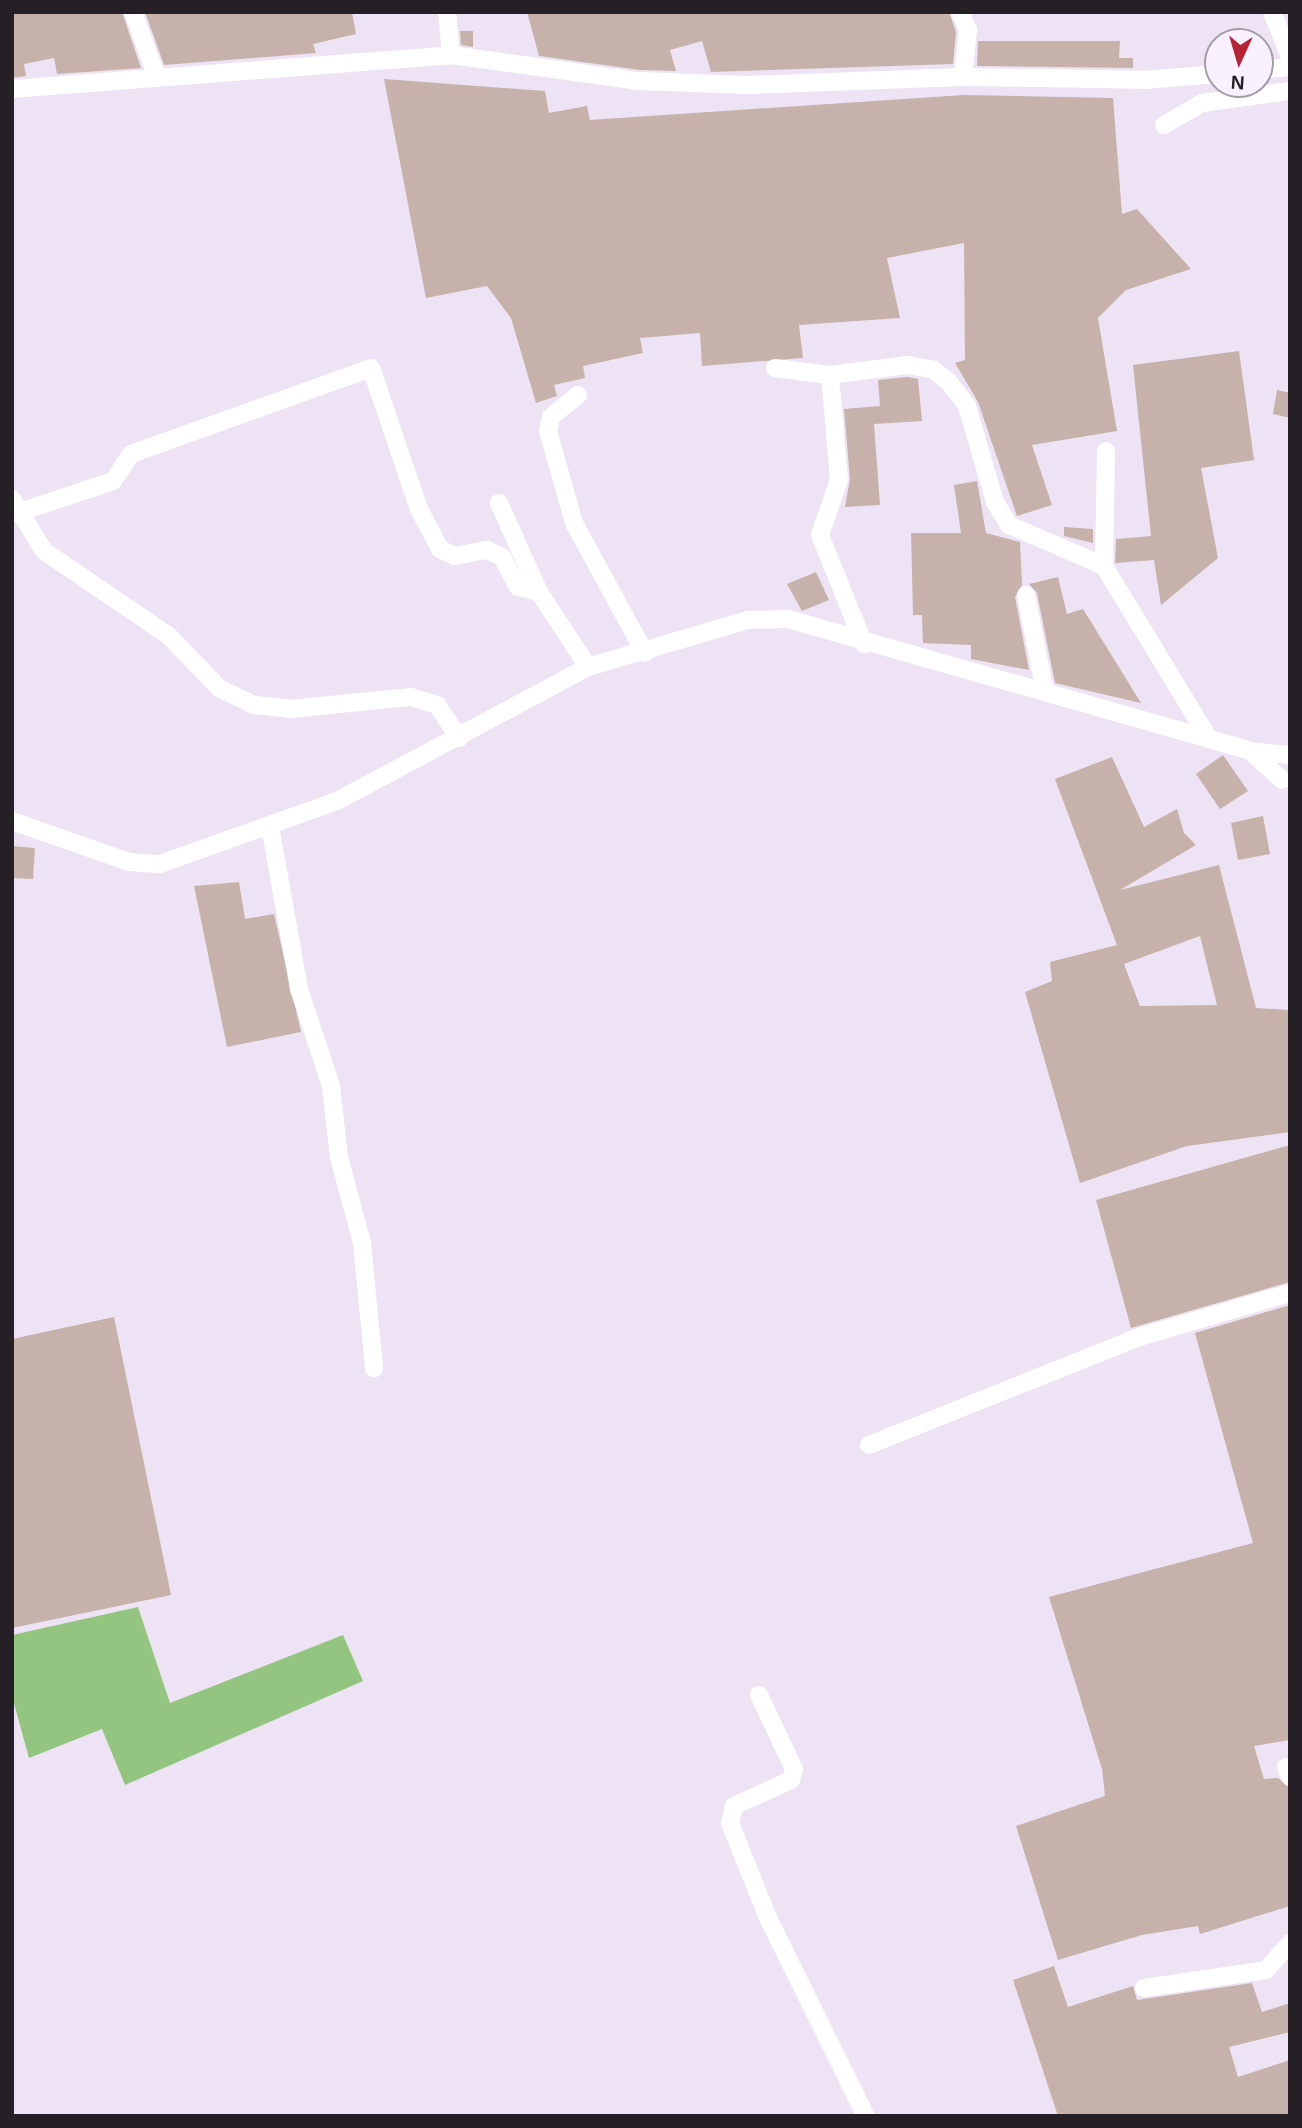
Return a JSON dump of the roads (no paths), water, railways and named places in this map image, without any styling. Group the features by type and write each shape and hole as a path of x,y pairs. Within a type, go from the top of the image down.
{"street":[{"path":"133,12 156,75"},
{"path":"447,12 451,55"},
{"path":"960,12 968,30 962,77"},
{"path":"1272,12 1290,57"},
{"path":"12,89 156,75 451,55 639,81 747,85 962,77 1145,80 1204,75"},
{"path":"1164,125 1202,103 1290,91"},
{"path":"775,368 830,375 907,365 934,370 967,406 995,502 1009,525 1104,566"},
{"path":"459,738 437,705 411,697 290,709 254,705 219,688 169,636 44,551 15,506 113,481 131,454 371,368 419,509 440,549 455,556 495,553 518,587 539,592"},
{"path":"830,375 839,480 820,535 864,644"},
{"path":"578,395 551,417 548,431 574,523 645,653"},
{"path":"1106,451 1104,566 1206,734"},
{"path":"499,503 539,592 588,667"},
{"path":"1026,595 1045,692"},
{"path":"12,821 129,862 160,864 337,801 588,667 645,653 748,620 788,619 864,644 1206,734 1250,751 1290,755 1286,786"},
{"path":"1250,751 1286,786"},
{"path":"270,826 288,901 299,989 331,1086 339,1157 362,1243 374,1368"},
{"path":"869,1445 1136,1338 1290,1293"},
{"path":"759,1695 794,1769 791,1780 734,1806 730,1823 768,1919 866,2116"},
{"path":"1144,1987 1266,1970 1290,1943"}]}
